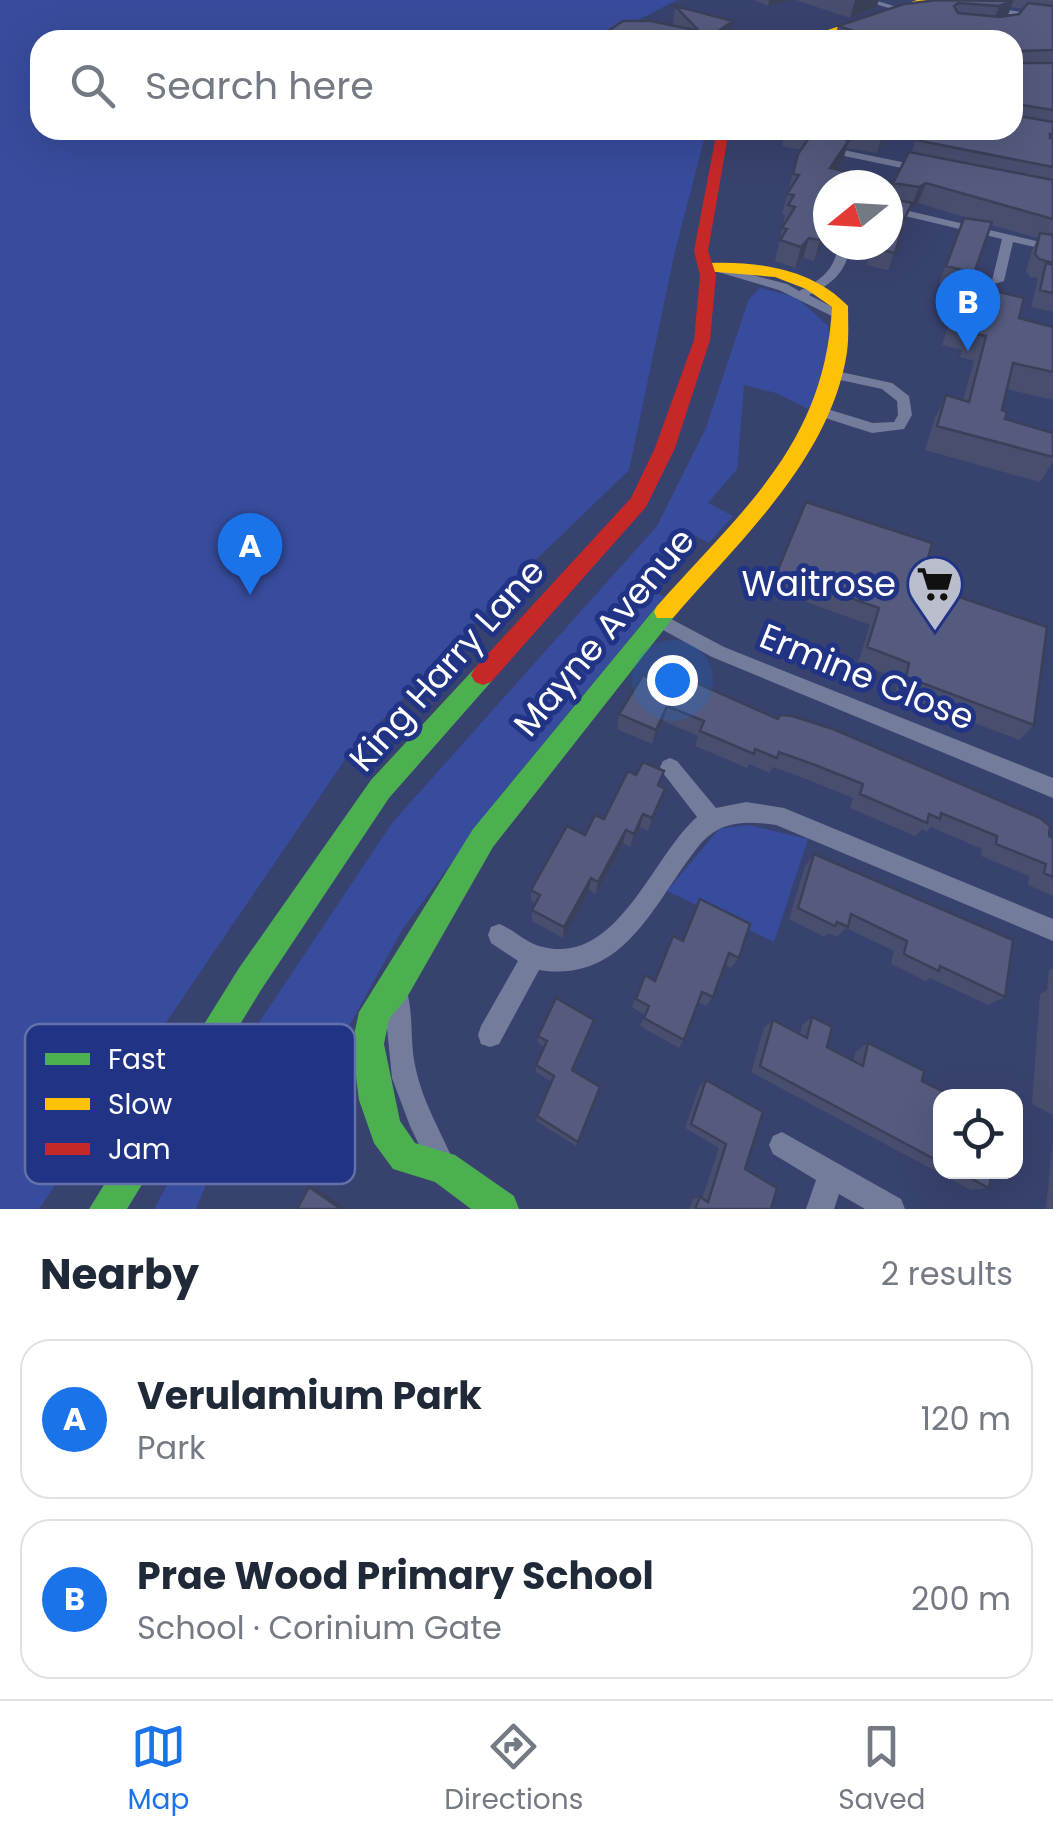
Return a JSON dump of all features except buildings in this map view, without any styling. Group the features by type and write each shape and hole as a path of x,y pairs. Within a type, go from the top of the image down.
{"street":[{"path":"865,0 903,10"},
{"path":"836,30 930,1"},
{"path":"982,8 1053,19"},
{"path":"1011,26 1017,13"},
{"name":"King Harry Lane","path":"222,1024 380,790 639,502 668,449 698,352 710,268 700,251 720,140"},
{"path":"819,148 940,172"},
{"path":"903,213 1053,248"},
{"path":"998,281 1008,239"},
{"path":"710,268 737,264 809,291 839,270 841,260"},
{"name":"Mayne Avenue","path":"501,1209 443,1167 404,1157 386,1131 376,1100 368,1044 375,1012 395,988 482,838 783,474 824,412 836,375 842,333 840,306 809,291"},
{"path":"824,412 882,429 899,426 905,415 904,399 887,386 836,375"},
{"name":"Ermine Close","path":"660,620 718,652 1053,788"},
{"path":"670,767 712,819"},
{"path":"499,935 533,957 570,963 601,952 688,841 712,819 752,811 777,815 1053,930"},
{"path":"490,1035 533,957"},
{"name":"Mayne Avenue","path":"395,988 402,1010 401,1060 407,1088 443,1167"},
{"path":"782,1145 890,1209"},
{"path":"820,1209 830,1176"},
{"name":"King Harry Lane","path":"106,1209 122,1184"}],"shaded area":[{"path":"0,0 677,0 618,30 30,30 30,140 704,140 675,251 629,470 516,579 346,758 165,1024 25,1024 25,1184 56,1184 39,1209 0,1209"},
{"path":"760,288 796,297 828,326 830,348 813,411 776,393 744,385 737,469 708,503 733,516 709,543 685,530 637,579 664,597 501,795 402,930 350,1024 258,1024 392,823 657,526 706,428 749,299"},
{"path":"748,825 808,839 774,942 667,891 719,829"},
{"path":"168,1184 206,1184 196,1209 154,1209"}],"traffic: fast":[{"path":"501,1209 443,1167 405,1157 386,1131 376,1100 368,1044 375,1012 395,988 483,838 665,612"},
{"path":"222,1024 380,789 483,675"},
{"path":"107,1209 123,1184"}],"traffic: slow":[{"path":"834,30 927,0"},
{"path":"665,612 784,473 827,394 838,352 840,306 826,295 796,279 763,270 710,268"}],"traffic: jam":[{"path":"483,675 639,502 665,448 702,340 708,275 701,251 721,140"}],"place":[{"name":"Prae Wood Primary School","path":"968,351"},
{"name":"Verulamium Park","path":"250,595"},
{"name":"Waitrose","path":"935,633"}]}
